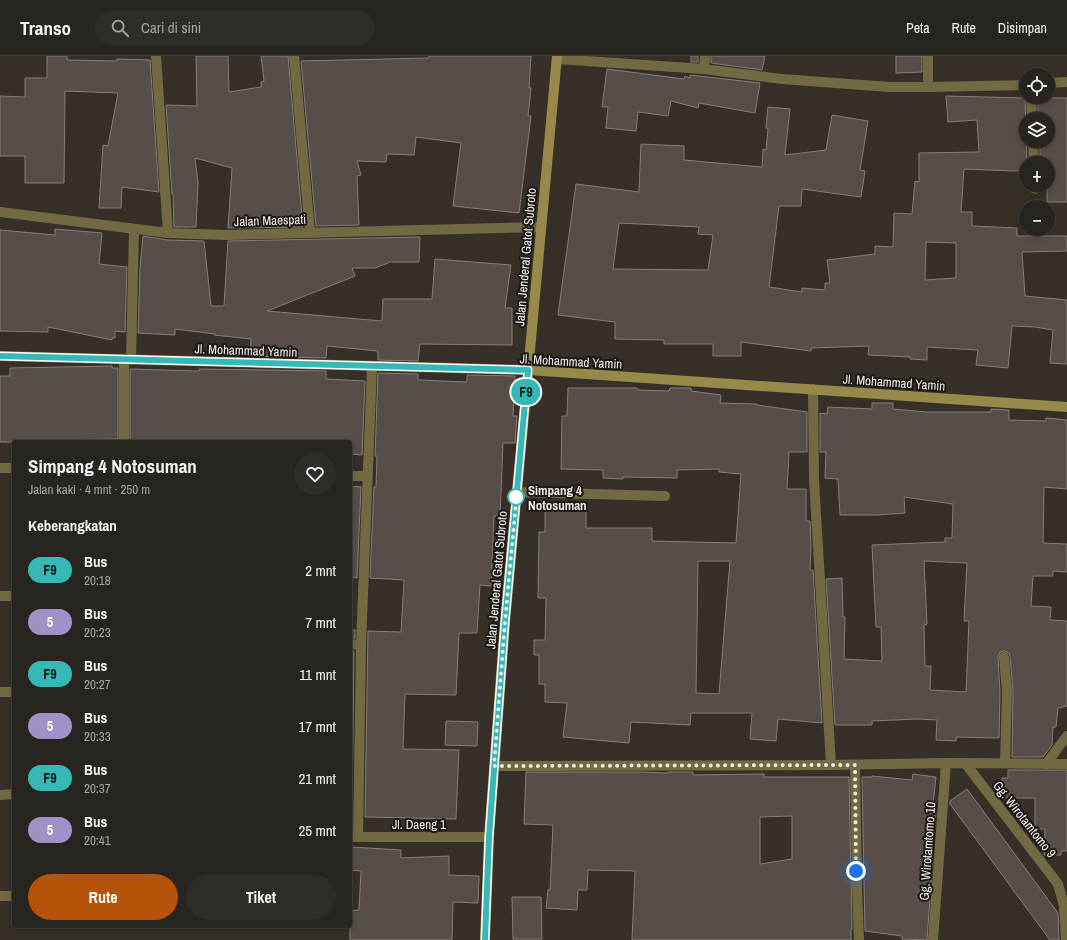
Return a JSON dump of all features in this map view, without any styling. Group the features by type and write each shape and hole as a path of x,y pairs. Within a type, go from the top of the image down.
{"main road":[{"name":"Jalan Jenderal Gatot Subroto","path":"485,940 489,837 505,622 557,57"},
{"name":"Jl. Mohammad Yamin","path":"528,370 1067,407"}],"street":[{"path":"156,56 168,233"},
{"path":"294,56 310,232"},
{"path":"704,69 705,56"},
{"path":"928,56 928,87"},
{"path":"557,57 704,69 782,79 889,87 1019,85"},
{"path":"1055,83 1067,82"},
{"name":"Jalan Maespati","path":"0,212 168,233 240,235 541,226"},
{"path":"124,440 134,229"},
{"name":"Jl. Mohammad Yamin","path":"0,356 528,370"},
{"path":"354,837 366,476 372,367"},
{"path":"813,390 814,480 831,765"},
{"path":"0,468 12,468"},
{"path":"352,476 366,476"},
{"path":"517,492 665,496"},
{"path":"0,596 12,596"},
{"path":"352,644 361,645"},
{"path":"1004,657 1007,692 1005,763"},
{"path":"0,692 12,692"},
{"path":"1046,764 1067,736"},
{"path":"494,766 855,765 946,763 1067,764"},
{"name":"Gg. Wirotamtomo 10","path":"933,940 946,763"},
{"name":"Gg. Wirotamtomo 9","path":"965,763 1058,884 1064,906 1066,940"},
{"path":"855,765 859,940"},
{"path":"0,794 12,794"},
{"name":"Jl. Daeng 1","path":"354,837 489,837"},
{"path":"0,896 12,896"}],"building":[{"path":"47,56 67,56 67,60 150,60 159,192 122,187 121,208 99,208 103,145 108,146 118,93 65,91 64,183 25,183 25,156 0,156 0,96 25,97 25,78 47,78"},
{"path":"196,56 228,56 229,92 261,87 261,82 264,81 261,56 288,56 303,227 228,228 232,168 195,158 198,183 196,227 174,227 166,105 197,106"},
{"path":"429,56 531,56 529,88 531,88 528,116 531,116 519,213 453,206 461,143 416,137 414,155 387,154 386,162 357,161 361,175 357,176 359,225 316,226 301,61 429,58"},
{"path":"691,56 698,56 698,62 691,62"},
{"path":"711,56 765,56 762,70 711,63"},
{"path":"896,56 922,56 922,72 896,73"},
{"path":"607,69 684,79 685,76 690,78 690,75 760,83 755,113 699,103 698,108 671,101 668,116 638,112 636,131 606,128 608,107 602,107"},
{"path":"946,96 1019,98 1019,104 1025,104 1025,112 1019,112 1019,148 1027,148 1027,156 1019,156 1019,171 964,169 961,212 972,212 972,226 1017,228 1017,236 1067,236 1067,251 1022,252 1025,296 1067,300 1067,364 1050,363 1053,330 1035,327 1012,326 1008,368 976,365 978,350 927,347 927,360 910,359 910,357 868,355 869,346 811,348 811,351 741,342 741,356 713,356 713,344 664,344 664,340 615,339 615,322 558,315 576,184 639,192 641,144 684,146 684,160 762,167 763,149 766,150 768,107 790,109 785,155 826,150 832,115 868,121 860,170 865,171 861,197 802,189 801,206 779,206 769,287 802,292 802,288 825,290 825,283 830,283 827,260 875,254 875,246 893,247 894,213 912,214 915,181 919,182 919,153 979,152 977,120 948,122","holes":["619,223 699,227 698,234 713,235 708,270 613,269","926,242 956,243 956,278 925,280"]},
{"path":"1055,98 1067,98 1067,202 1047,200 1047,192 1055,192 1055,156 1040,156 1040,148 1055,148 1055,112 1038,112 1038,104 1055,104"},
{"path":"55,229 102,233 99,264 127,267 125,332 115,331 115,338 112,338 112,340 48,327 48,332 0,331 0,230 55,235"},
{"path":"143,236 168,240 204,241 211,306 224,306 228,241 420,237 419,262 388,262 375,268 352,268 355,276 267,311 382,321 383,299 432,299 435,259 511,265 505,308 512,308 512,345 420,344 418,361 378,360 378,351 327,346 326,358 250,356 251,339 175,329 175,335 138,333 140,268"},
{"path":"112,366 112,368 118,368 118,439 12,440 12,442 0,442 0,376 10,376 10,368"},
{"path":"130,369 199,371 199,369 326,371 326,379 365,381 362,455 352,454 352,440 130,440"},
{"path":"378,373 418,374 418,380 467,382 467,375 515,376 513,416 517,416 515,443 503,443 500,517 494,516 491,586 480,585 477,633 459,633 456,695 405,694 403,749 459,750 456,819 365,817 368,631 401,632 404,580 370,578 374,487 376,487 377,456 375,456"},
{"path":"568,388 637,388 637,390 669,391 670,388 691,388 691,391 721,395 720,403 757,404 807,412 807,452 789,452 787,489 806,489 806,521 810,521 810,570 813,570 822,723 778,719 776,741 750,739 752,713 691,713 690,725 631,722 629,743 563,737 567,703 545,702 545,684 539,684 539,655 534,655 534,640 545,640 546,598 538,598 539,532 545,532 545,508 586,509 586,528 652,528 652,541 736,543 741,474 719,472 719,469 677,470 677,478 623,477 623,479 603,478 603,470 561,469 562,416 567,416","holes":["698,561 730,561 719,694 696,693"]},
{"path":"872,403 893,403 893,409 926,412 991,412 991,409 1009,410 1009,420 1046,421 1046,418 1067,420 1067,489 1044,487 1043,543 1067,544 1067,572 1053,571 1053,576 1033,576 1031,606 1051,607 1050,620 1067,621 1067,706 1058,708 1056,727 1053,727 1052,745 1043,757 1012,757 1013,691 1010,656 1009,653 1004,651 1000,652 998,657 1000,692 999,738 956,737 956,741 936,740 937,720 917,719 872,721 872,725 835,725 826,579 842,578 843,617 845,617 844,659 882,661 881,627 876,627 872,545 945,542 945,538 952,538 953,504 904,497 905,513 840,515 838,479 825,478 826,452 820,452 820,413 827,414 828,407 872,409","holes":["924,561 967,563 964,621 969,621 966,692 930,690 931,666 925,666 924,625 927,624"]},
{"path":"352,486 361,487 357,578 352,577"},
{"path":"352,630 355,630 355,638 352,638"},
{"path":"352,651 354,651 352,816"},
{"path":"446,721 478,722 477,746 445,745"},
{"path":"1008,770 1067,770 1067,851 1061,851 1061,855 1044,855 1045,829 1035,829 1035,798 1002,798 1002,778 1008,778"},
{"path":"526,772 693,772 693,775 764,774 764,777 849,777 851,940 632,940 635,871 588,870 587,890 578,890 577,910 546,908 548,890 550,890 553,825 524,824","holes":["792,816 792,859 760,864 760,817"]},
{"path":"913,774 936,777 932,813 936,811 927,940 902,939 902,936 865,931 862,777 872,776 912,780"},
{"path":"967,789 1058,913 1059,940 1050,940 950,804 950,801"},
{"path":"352,847 401,850 401,858 449,856 449,875 479,876 478,903 453,902 452,940 350,940 352,911 359,910 361,871 352,870"},
{"path":"512,897 541,897 542,939 513,939"}],"bus line":[{"name":"F9","path":"0,356 528,370 505,622 489,837 485,940"}],"place":[{"name":"Simpang 4 Notosuman","path":"516,497"}],"route":[{"path":"516,497 517,492 494,766 855,765 856,871"}]}
